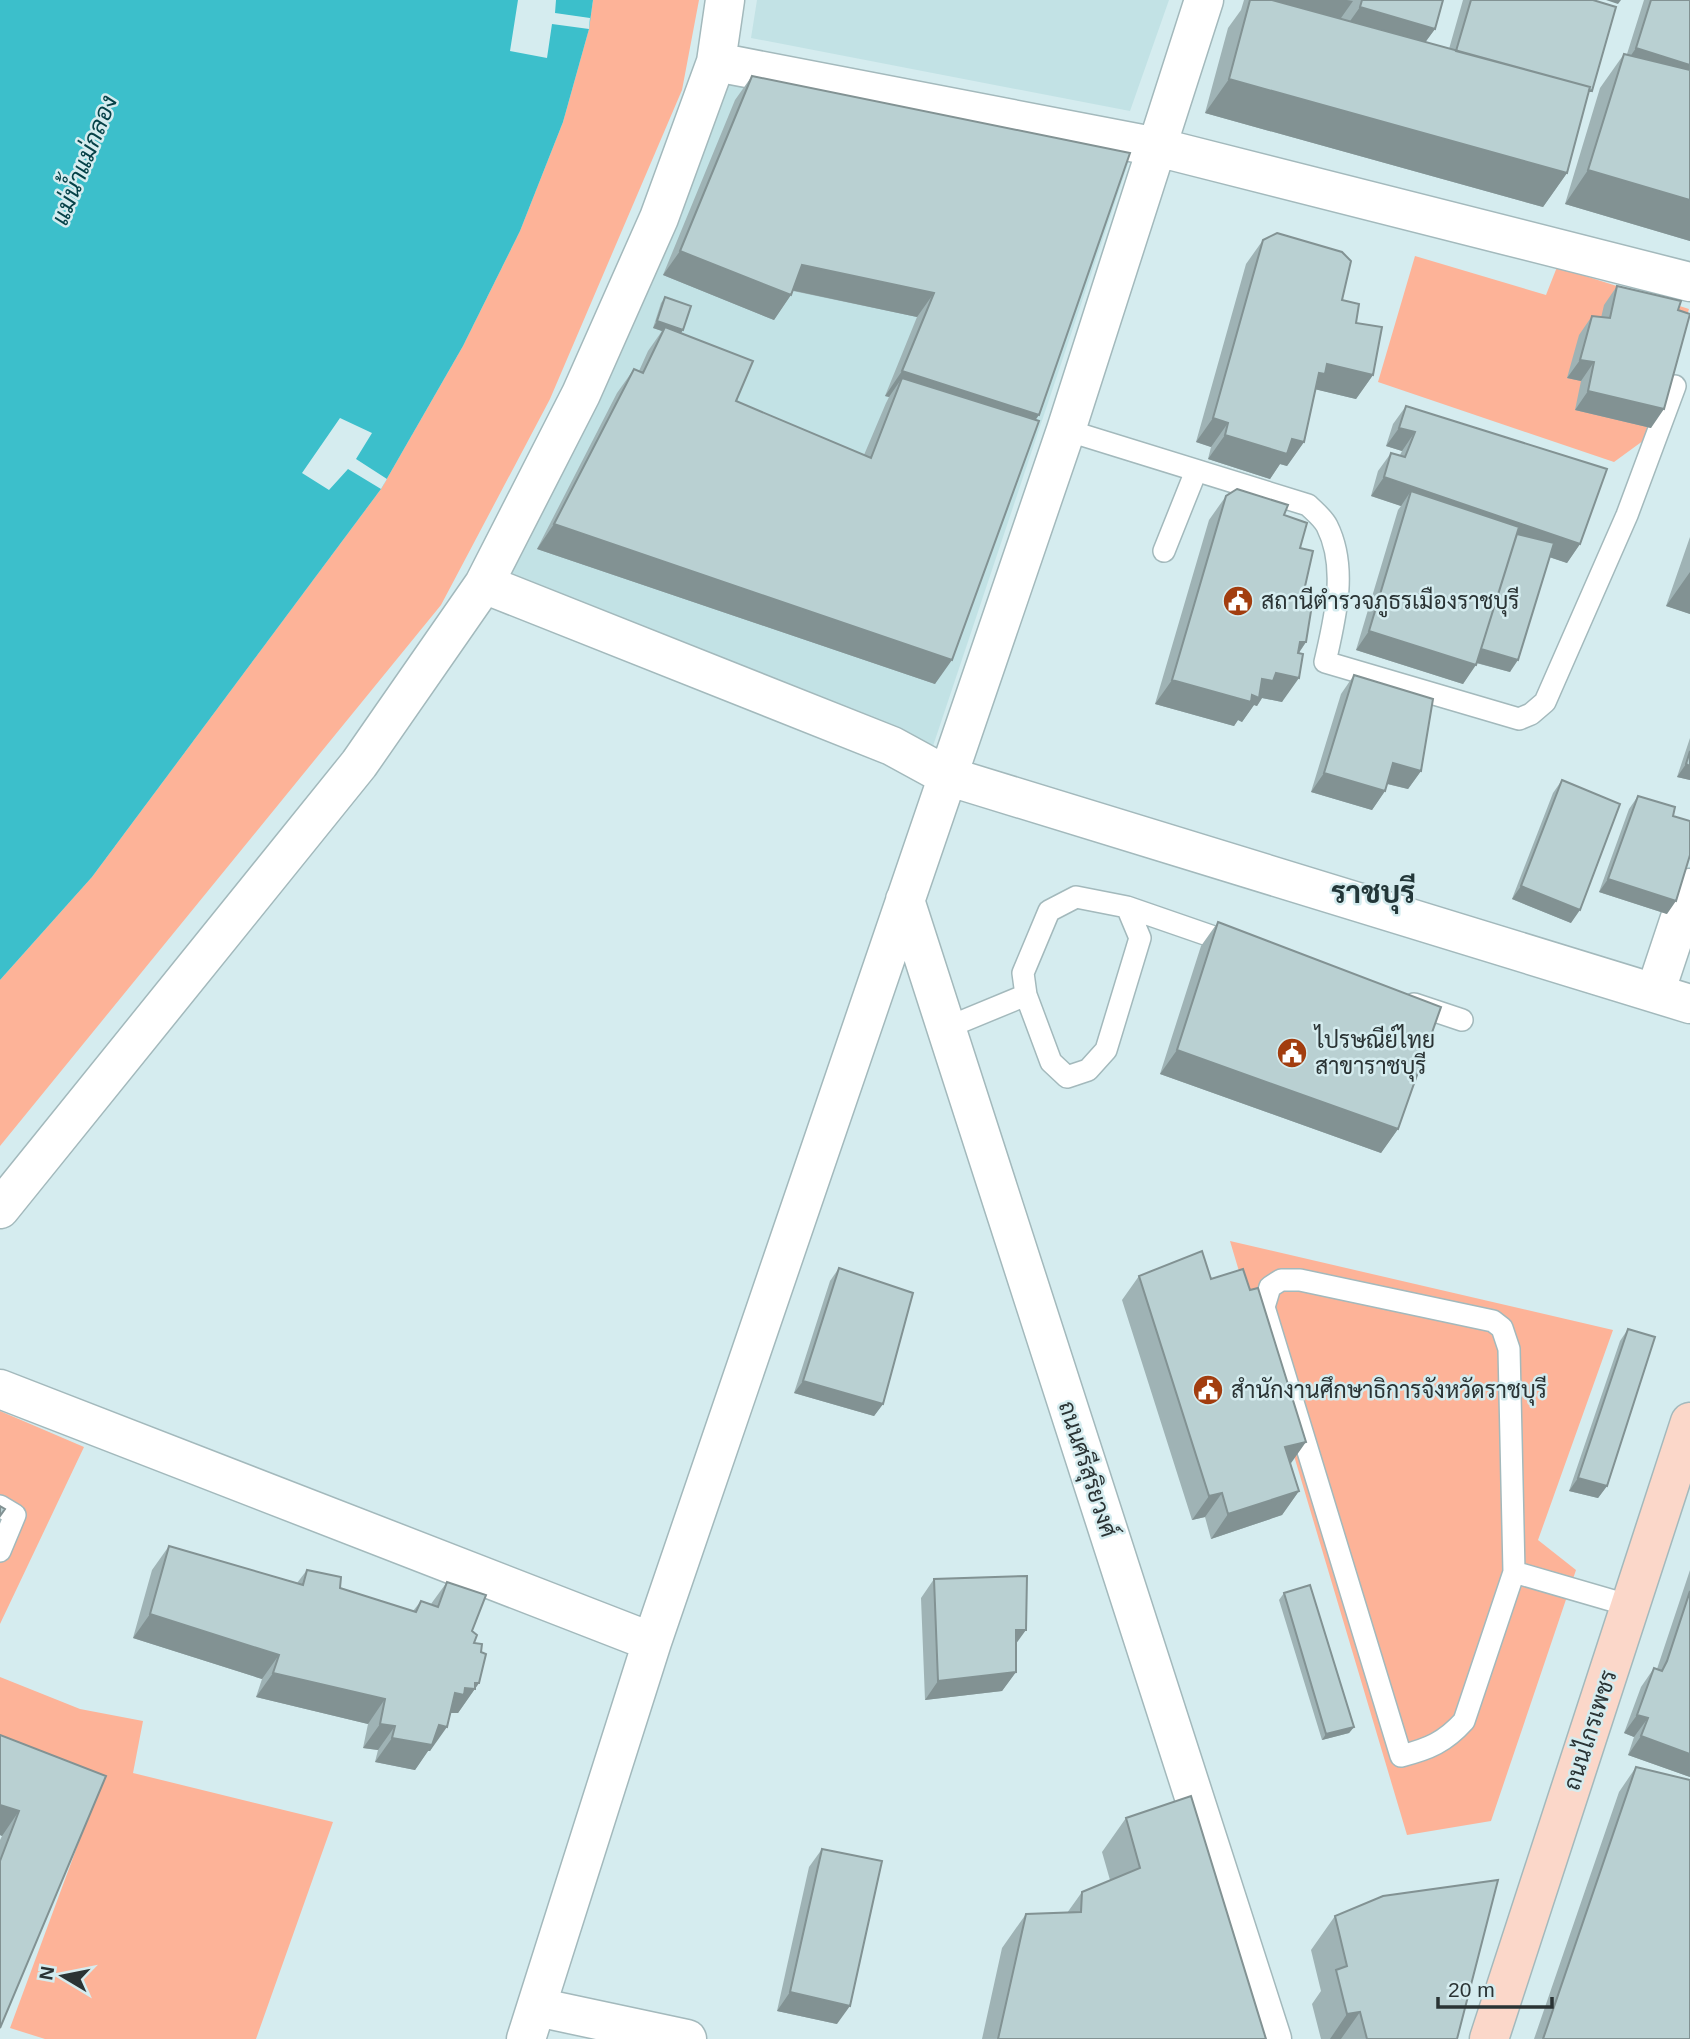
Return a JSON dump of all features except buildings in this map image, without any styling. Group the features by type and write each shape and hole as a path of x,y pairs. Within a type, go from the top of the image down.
{"main road":[{"name":"ถนนไกรเพชร","path":"1489,2039 1690,1422"}],"street":[{"path":"0,1209 359,764 484,584 581,394 659,218 716,62 725,0"},
{"path":"687,2039 532,2023 652,1642 1066,430 1204,0"},
{"path":"716,62 1157,147 1690,282"},
{"path":"484,584 892,746 947,776 1672,999 1690,888"},
{"name":"ถนนศรีสุริยวงศ์","path":"905,900 1272,2039"},
{"path":"0,1389 652,1642"}],"lane":[{"path":"1066,430 1308,505 1326,524 1336,561 1338,603 1325,662 1519,719 1531,714 1545,702 1627,515 1675,386"},
{"path":"1164,551 1196,471"},
{"path":"1126,908 1140,938 1106,1050 1088,1070 1066,1077 1051,1062 1026,995 1023,973 1049,912 1076,897 1126,908 1256,951"},
{"path":"946,1028 1026,995"},
{"path":"1398,998 1462,1020"},
{"path":"1281,1280 1300,1280 1493,1321 1502,1328 1509,1349 1514,1572 1464,1721 1447,1739 1430,1748 1401,1756 1264,1307 1270,1287 1281,1280"},
{"path":"0,1506 15,1515 0,1551"},
{"path":"1514,1572 1631,1606"}],"shaded area":[{"path":"593,0 699,0 682,90 550,399 441,605 0,1146 0,980 92,877 381,489 463,346 520,231 563,122 589,29"},
{"path":"757,0 1169,0 1130,111 751,38"},
{"path":"729,79 1130,158 931,752 507,580"},
{"path":"1415,256 1546,295 1557,267 1689,309 1651,435 1614,462 1378,382"},
{"path":"1230,1241 1613,1330 1538,1540 1576,1570 1491,1821 1407,1835"},
{"path":"0,1411 84,1447 0,1624"},
{"path":"0,1677 80,1709 143,1721 133,1773 333,1822 256,2039 45,2039 10,2028 94,1801 0,1766"}],"water":[{"name":"แม่น้ำแม่กลอง","path":"0,0 593,0 589,29 563,122 520,231 463,346 381,489 92,877 0,980"}],"pier":[{"path":"518,0 556,0 555,13 590,18 589,29 552,24 547,58 510,51"},
{"path":"340,418 372,433 356,459 387,479 381,489 348,469 329,490 302,473"}],"place":[{"name":"สถานีตำรวจภูธรเมืองราชบุรี","path":"1238,601"},
{"name":"ไปรษณีย์ไทย สาขาราชบุรี","path":"1292,1053"},
{"name":"สำนักงานศึกษาธิการจังหวัดราชบุรี","path":"1208,1390"}],"district":[{"name":"ราชบุรี","path":"1373,892"}]}
